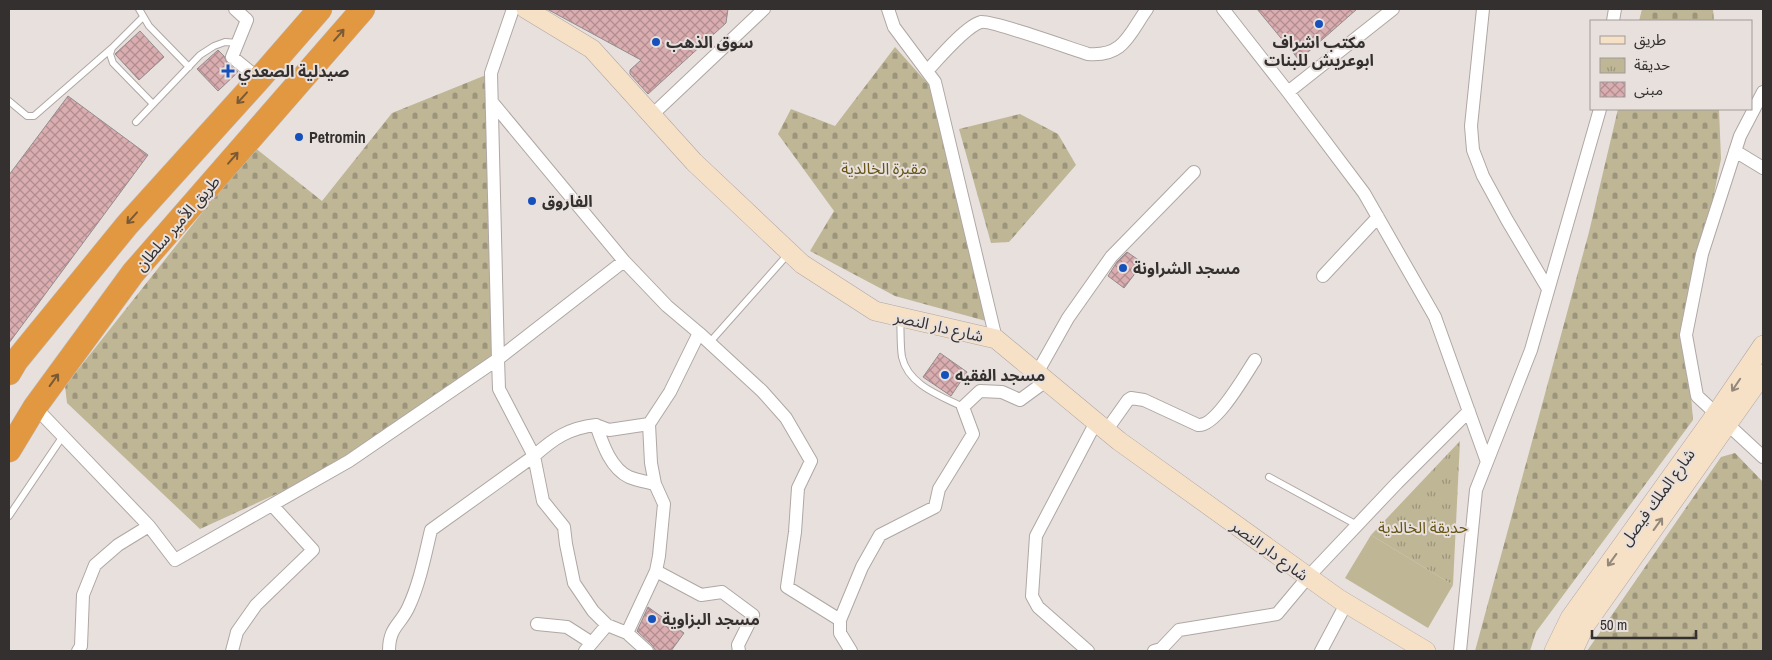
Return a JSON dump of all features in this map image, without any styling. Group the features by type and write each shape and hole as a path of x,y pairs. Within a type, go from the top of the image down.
{"highway":[{"path":"11,364 127,225 320,9"},
{"name":"طريق الأمير سلطان","path":"9,450 35,407 132,273 362,9"}],"street":[{"path":"235,9 247,20 232,57 259,79"},
{"path":"513,9 491,73 499,389 534,456 543,501 564,527 574,583 593,612 607,625 627,633 647,651"},
{"name":"شارع دار النصر","path":"526,9 592,49 694,162 802,264 876,311 996,339 1101,427 1346,604 1426,651"},
{"path":"652,115 764,9"},
{"path":"888,9 894,27 936,82 996,339"},
{"path":"927,71 967,31 982,22 999,25 1088,54 1099,54 1118,49 1147,9"},
{"path":"1223,9 1364,193 1378,217 1435,317 1487,462"},
{"path":"1288,92 1393,9"},
{"path":"1483,9 1471,126 1473,150 1483,176 1548,289"},
{"path":"1763,92 1740,136 1702,254 1686,335 1697,396 1763,457"},
{"path":"492,102 624,261 667,306 699,332 762,391 786,418 811,461 798,488 795,532 787,587 840,620"},
{"path":"1460,651 1476,490 1531,350 1600,110"},
{"path":"1735,151 1763,168"},
{"path":"851,651 840,633 840,620 862,567 880,535 935,506 939,489 973,434 964,407 980,391 1002,392 1020,400 1041,377 1068,318 1111,258 1194,172"},
{"path":"1322,276 1378,217"},
{"path":"35,407 149,526 175,560 349,461 498,358 624,261"},
{"path":"627,633 656,571 664,504 655,484 651,463 649,424 670,392 699,332"},
{"name":"شارع الملك فيصل","path":"1554,651 1570,618 1722,419 1763,345"},
{"path":"1088,651 1038,606 1032,596 1036,536 1101,427 1128,400 1131,398 1144,400 1202,426 1209,423 1216,416 1255,360"},
{"path":"1572,651 1584,627 1722,419 1763,374"},
{"path":"1154,651 1161,649 1179,630 1276,614 1396,483 1469,411"},
{"path":"389,651 392,632 409,607 421,571 431,530 534,456 550,442 572,430 596,425 609,430 649,424"},
{"path":"596,425 614,465 628,477 655,484"},
{"path":"232,651 237,632 256,605 313,550 272,505"},
{"path":"78,651 81,646 83,595 96,565 118,546 149,526"},
{"path":"656,571 701,595 722,592 753,615 738,645 739,651"},
{"path":"1321,651 1346,604"},
{"path":"537,624 566,627 588,647 607,625"}],"lane":[{"path":"139,9 149,26 189,67"},
{"path":"9,101 27,116 34,116 112,48 143,17"},
{"path":"136,122 200,56 214,46 225,42 238,42"},
{"path":"112,48 110,54 113,63 154,104"},
{"path":"710,342 790,252"},
{"path":"900,317 902,358 911,375 928,390 964,407"},
{"path":"9,516 63,436"},
{"path":"1269,477 1358,525"}],"green space":[{"path":"1642,9 1713,9 1714,20 1639,20"},
{"name":"مقبرة الخالدية","path":"895,47 930,86 986,321 895,296 810,251 834,211 778,134 791,109 835,126"},
{"path":"491,73 498,359 349,461 200,529 67,403 65,386 254,147 322,201 392,113"},
{"path":"1618,110 1719,110 1721,159 1686,335 1693,420 1536,632 1530,651 1475,651 1589,232"},
{"path":"1020,114 1058,134 1076,165 1009,242 991,243 959,129"},
{"name":"حديقة الخالدية","path":"1460,441 1453,585 1371,535"},
{"path":"1735,453 1763,482 1763,651 1587,651 1721,457"},
{"path":"1371,535 1453,585 1428,628 1345,578"}],"building":[{"name":"سوق الذهب","path":"547,9 728,9 726,23 648,94 630,74 630,70 641,60"},
{"name":"مكتب اشراف ابوعريش للبنات","path":"1257,9 1357,9 1299,60"},
{"path":"140,31 164,57 139,80 115,54"},
{"path":"218,50 224,56 227,63 238,72 218,91 197,69"},
{"path":"68,96 148,155 9,343 9,175"},
{"name":"مسجد الشراونة","path":"1127,252 1143,263 1124,288 1108,276 1117,262"},
{"name":"مسجد الفقيه","path":"940,353 967,372 951,396 923,377"},
{"name":"مسجد البزاوية","path":"648,607 684,633 671,651 656,651 637,631"}],"place":[{"name":"مكتب اشراف ابوعريش للبنات","path":"1319,24"},
{"name":"سوق الذهب","path":"656,42"},
{"name":"صيدلية الصعدي","path":"228,71"},
{"name":"Petromin","path":"299,137"},
{"name":"الفاروق","path":"532,201"},
{"name":"مسجد الشراونة","path":"1123,268"},
{"name":"مسجد الفقيه","path":"945,375"},
{"name":"مسجد البزاوية","path":"652,619"}]}
